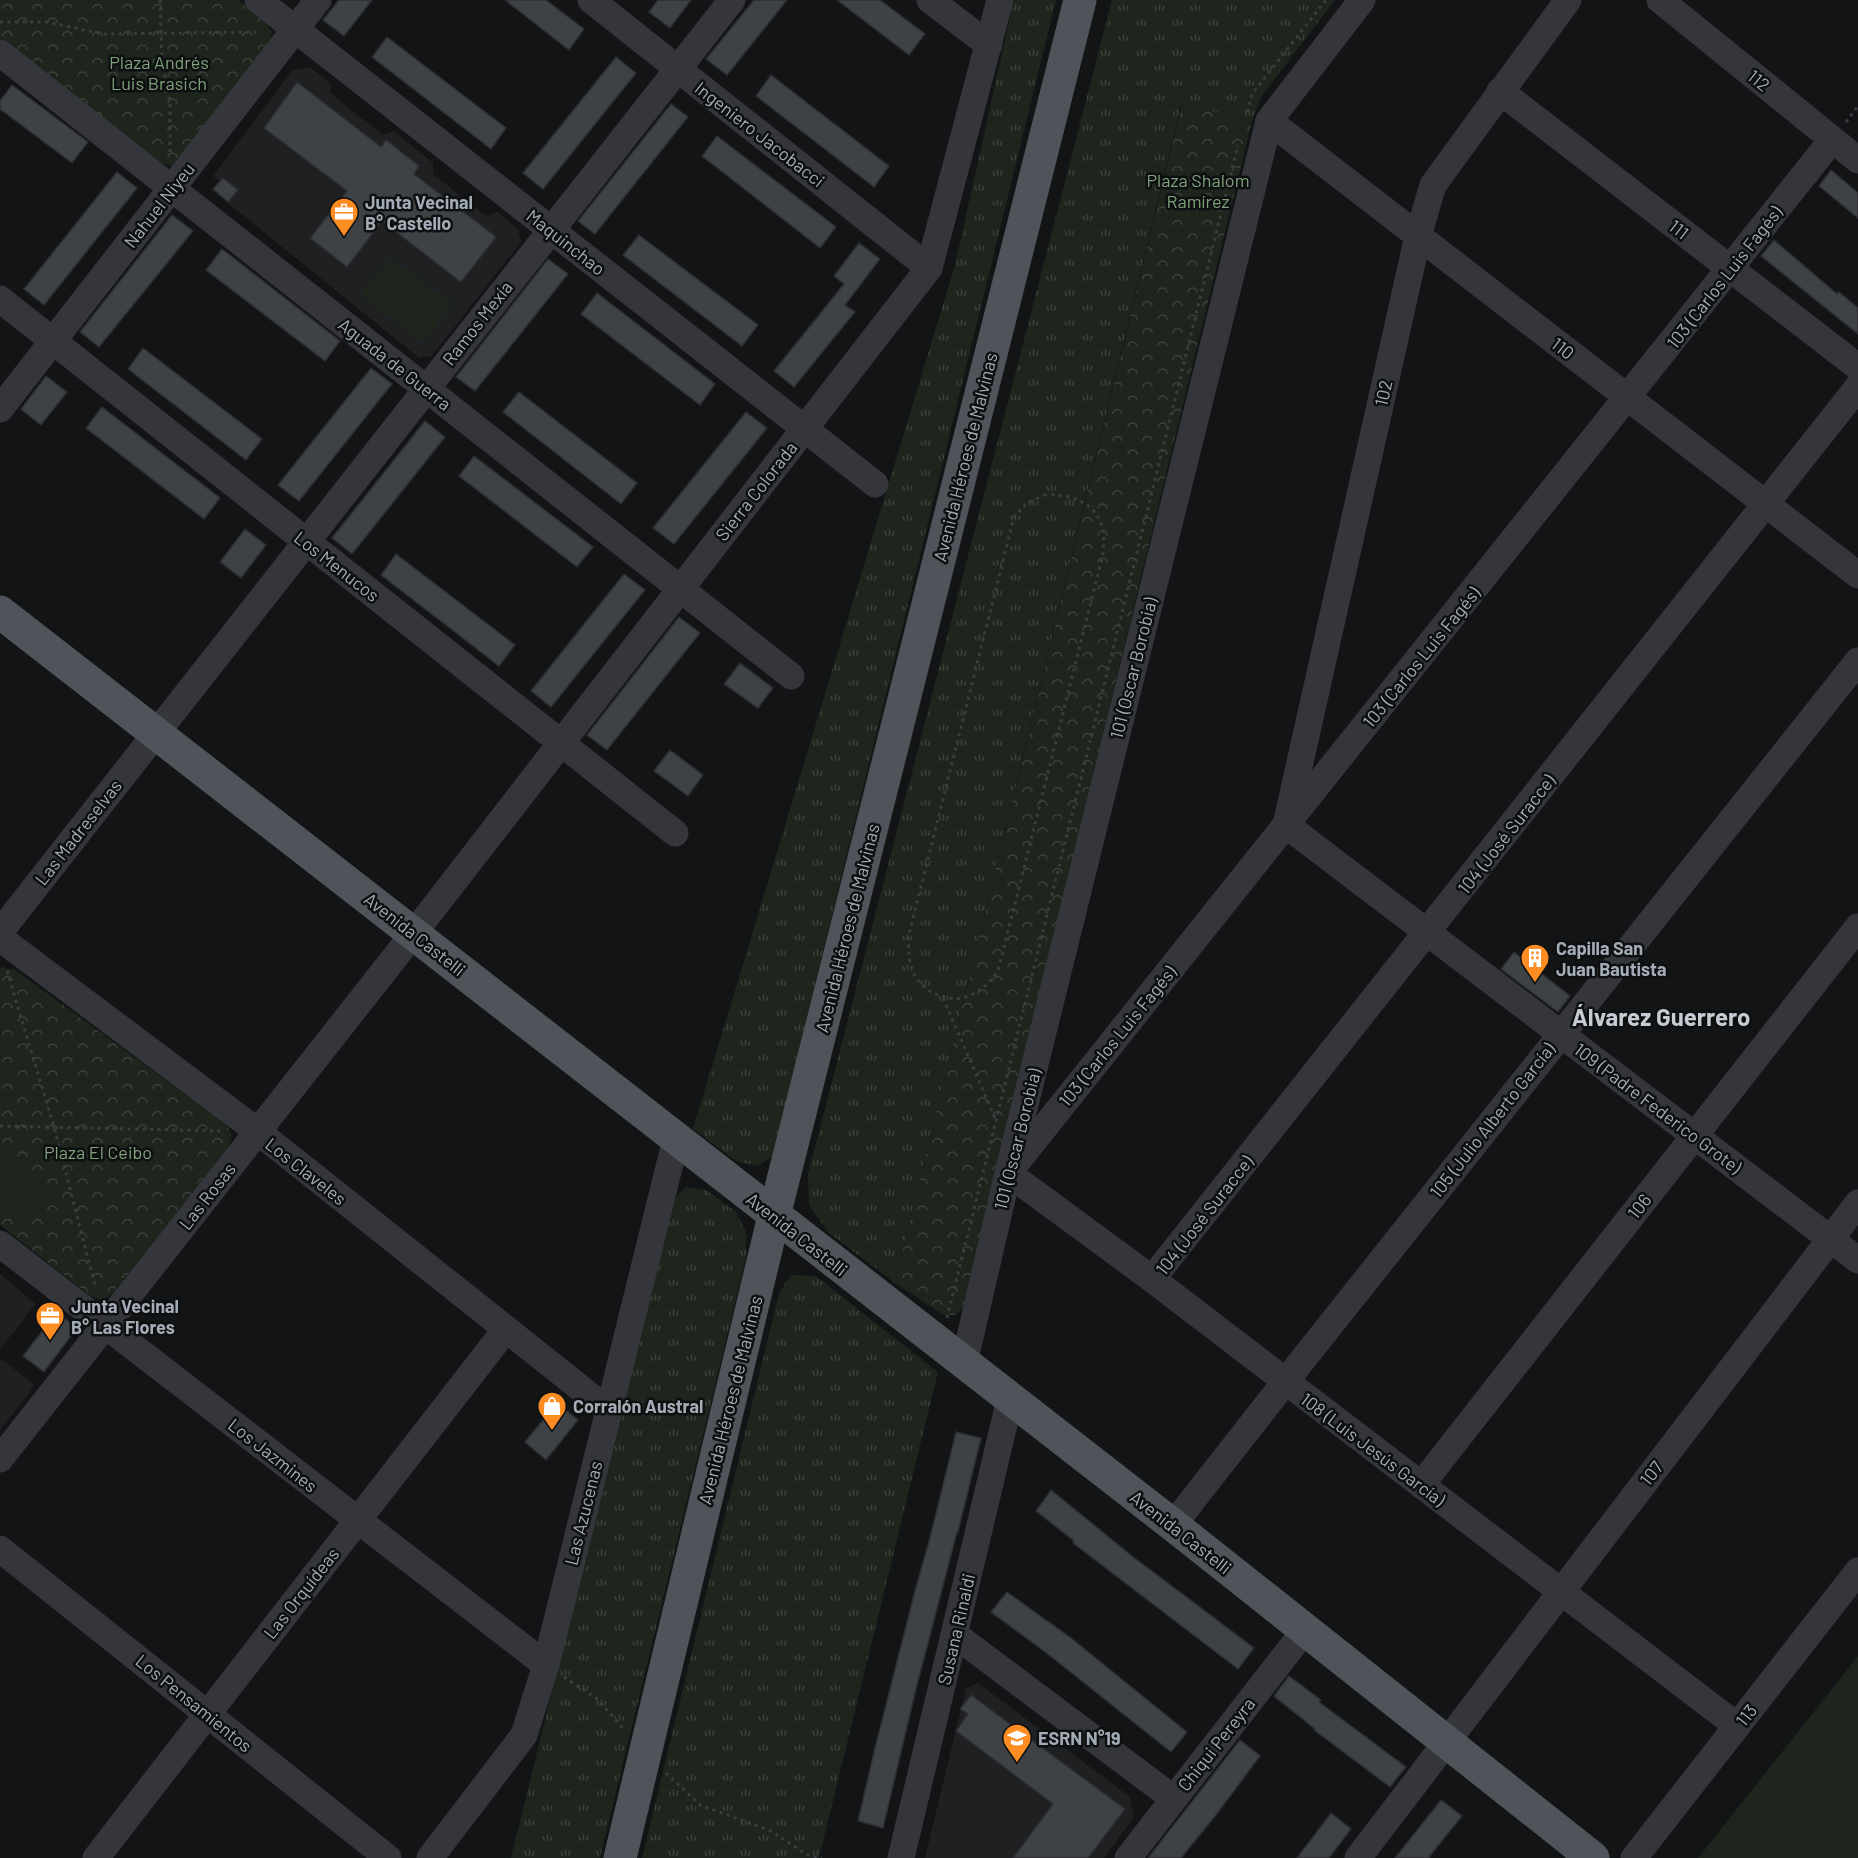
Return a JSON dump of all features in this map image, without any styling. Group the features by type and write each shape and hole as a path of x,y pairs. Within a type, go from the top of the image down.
{"main road":[{"name":"Avenida Héroes de Malvinas","path":"620,1858 774,1216 1080,0"},
{"name":"Avenida Castelli","path":"0,612 1173,1525 1593,1858"}],"street":[{"name":"Maquinchao","path":"258,0 875,484"},
{"name":"Nahuel Niyeu","path":"0,410 318,0"},
{"name":"Ingeniero Jacobacci","path":"591,0 929,268"},
{"name":"Ramos Mexía","path":"157,732 732,0"},
{"path":"930,0 989,45"},
{"name":"Sierra Colorada","path":"414,933 929,268 1000,0"},
{"name":"101 (Oscar Borobia)","path":"964,1363 1008,1173 1269,121 1362,0"},
{"name":"102","path":"1286,825 1418,236 1433,185 1568,0"},
{"name":"112","path":"1659,0 1858,160"},
{"name":"Aguada de Guerra","path":"0,53 791,676"},
{"name":"111","path":"1500,91 1858,367"},
{"name":"110","path":"1269,121 1858,575"},
{"name":"103 (Carlos Luis Fagés)","path":"1008,1173 1832,140"},
{"name":"Los Menucos","path":"0,299 675,833"},
{"name":"104 (José Suracce)","path":"1152,1279 1858,387"},
{"name":"105 (Julio Alberto García)","path":"1173,1525 1858,661"},
{"name":"Las Madreselvas","path":"0,932 157,732"},
{"name":"109 (Padre Federico Grote)","path":"1286,825 1858,1260"},
{"name":"106","path":"1421,1485 1858,927"},
{"name":"Las Rosas","path":"0,1459 414,933"},
{"name":"Los Claveles","path":"0,938 257,1131 608,1410"},
{"name":"Las Azucenas","path":"430,1858 524,1735 546,1665 676,1139"},
{"name":"108 (Luis Jesús García)","path":"1008,1173 1152,1279 1737,1726"},
{"name":"107","path":"1358,1858 1858,1203"},
{"name":"Los Jazmines","path":"0,1244 546,1665"},
{"name":"Las Orquídeas","path":"96,1858 506,1329"},
{"name":"Susana Rinaldi","path":"901,1858 1010,1399"},
{"name":"Los Pensamientos","path":"0,1549 388,1858"},
{"name":"113","path":"1634,1858 1858,1571"},
{"name":"Chiqui Pereyra","path":"1128,1858 1305,1630"},
{"path":"954,1634 1174,1799"}],"path":[{"path":"160,0 162,62 170,102 172,188"},
{"path":"0,22 46,22 103,34 260,32 295,29"},
{"path":"943,998 958,999 977,992 989,983 998,971 1103,554 1102,527 1094,510 1077,498 1044,495 1026,504 1014,517 908,938 909,960 915,977 925,988 943,998 996,1120"},
{"path":"7,969 54,1127 105,1325"},
{"path":"0,1126 221,1131"},
{"path":"546,1665 596,1698 645,1753 700,1805 771,1831 807,1855 822,1858"}],"shaded area":[{"path":"310,67 331,84 330,93 383,135 394,131 433,163 433,174 486,216 497,212 518,229 521,242 432,356 419,358 212,190 219,181 213,176 293,70"},
{"path":"0,1274 36,1304 0,1349"},
{"path":"0,1358 35,1385 0,1430"},
{"name":"ESRN N°19","path":"978,1683 1130,1797 1134,1817 1104,1858 925,1858 966,1688"}],"green space":[{"name":"Plaza Andrés Luis Brasich","path":"0,0 238,0 263,19 272,32 268,51 184,158 172,166 159,163 0,38"},
{"path":"1014,0 1056,0 773,1156 758,1166 736,1161 693,1129 955,265"},
{"path":"1112,0 1335,0 1261,97 1252,121 1181,105 895,1283 828,1232 809,1205 808,1174"},
{"name":"Plaza Shalom Ramírez","path":"1182,104 1252,121 963,1308 955,1315 943,1315 895,1283"},
{"path":"390,257 452,304 423,342 361,295"},
{"name":"Plaza El Ceibo","path":"2,967 15,970 226,1124 232,1135 229,1147 112,1294 102,1300 92,1297 0,1225 0,969"},
{"path":"0,1144 56,1192 29,1226 0,1203"},
{"path":"686,1187 706,1190 736,1212 746,1232 746,1258 600,1858 511,1858 673,1200"},
{"path":"791,1275 816,1276 938,1372 819,1858 642,1858 779,1293"},
{"path":"1858,1656 1858,1858 1698,1858"}],"building":[{"path":"339,0 372,0 344,36 323,20"},
{"path":"505,0 546,0 584,29 569,50"},
{"path":"658,0 691,0 670,28 649,12"},
{"path":"754,0 787,0 727,75 706,59"},
{"path":"837,0 880,0 925,34 909,55"},
{"path":"387,37 506,128 491,149 372,57"},
{"path":"616,57 636,73 543,189 523,173"},
{"path":"771,75 889,166 874,187 756,96"},
{"path":"297,82 381,147 386,140 419,166 414,174 496,237 461,282 382,221 347,267 310,238 347,191 264,128"},
{"path":"12,85 88,142 72,163 0,109 0,101"},
{"path":"671,104 688,117 595,234 578,221"},
{"path":"717,136 836,227 820,248 702,156"},
{"path":"1831,170 1858,193 1858,218 1819,186"},
{"path":"117,172 137,188 44,305 24,289"},
{"path":"223,178 238,190 228,202 213,189"},
{"path":"172,215 193,231 99,347 80,332"},
{"path":"639,235 758,325 742,346 623,255"},
{"path":"1774,240 1837,294 1839,292 1858,308 1858,334 1761,256"},
{"path":"859,243 880,259 845,305 855,312 794,387 774,371 844,284 834,276"},
{"path":"222,249 340,341 325,361 206,270"},
{"path":"548,259 568,274 475,391 456,377"},
{"path":"597,293 715,384 700,405 581,314"},
{"path":"143,348 262,439 246,460 128,369"},
{"path":"371,368 392,384 299,501 278,485"},
{"path":"46,376 67,392 41,425 21,409"},
{"path":"519,392 637,483 621,504 503,412"},
{"path":"102,407 220,498 204,519 86,428"},
{"path":"746,412 767,428 674,544 653,528"},
{"path":"425,421 445,437 352,554 332,538"},
{"path":"474,456 593,547 577,567 459,476"},
{"path":"245,529 266,545 241,578 220,562"},
{"path":"396,554 515,645 499,666 381,575"},
{"path":"624,574 645,590 551,707 531,691"},
{"path":"679,617 700,633 607,750 587,735"},
{"path":"740,663 773,688 758,708 724,684"},
{"path":"670,750 703,775 688,796 654,771"},
{"name":"Capilla San Juan Bautista","path":"1514,952 1570,996 1558,1012 1501,969"},
{"name":"Junta Vecinal B° Las Flores","path":"57,1312 77,1328 44,1372 23,1356"},
{"name":"Corralón Austral","path":"557,1403 578,1420 546,1460 525,1442"},
{"path":"956,1432 981,1438 916,1689 883,1828 858,1821"},
{"path":"1051,1490 1132,1556 1254,1648 1238,1669 1073,1543 1074,1541 1036,1511"},
{"path":"1007,1592 1071,1638 1187,1732 1171,1752 991,1612"},
{"path":"1289,1676 1321,1700 1319,1702 1406,1767 1390,1787 1314,1730 1274,1696"},
{"path":"971,1695 1125,1809 1088,1858 1013,1858 1053,1804 956,1731 968,1714 960,1709"},
{"path":"1240,1740 1260,1756 1216,1815 1181,1858 1148,1858"},
{"path":"1441,1800 1462,1816 1430,1858 1395,1858"},
{"path":"1331,1813 1351,1829 1329,1858 1297,1858"}],"place":[{"name":"Junta Vecinal B° Castello","path":"344,238"},
{"name":"Capilla San Juan Bautista","path":"1535,984"},
{"name":"Junta Vecinal B° Las Flores","path":"50,1342"},
{"name":"Corralón Austral","path":"552,1432"},
{"name":"ESRN N°19","path":"1017,1764"}],"district":[{"name":"Álvarez Guerrero","path":"1661,1016"}]}
